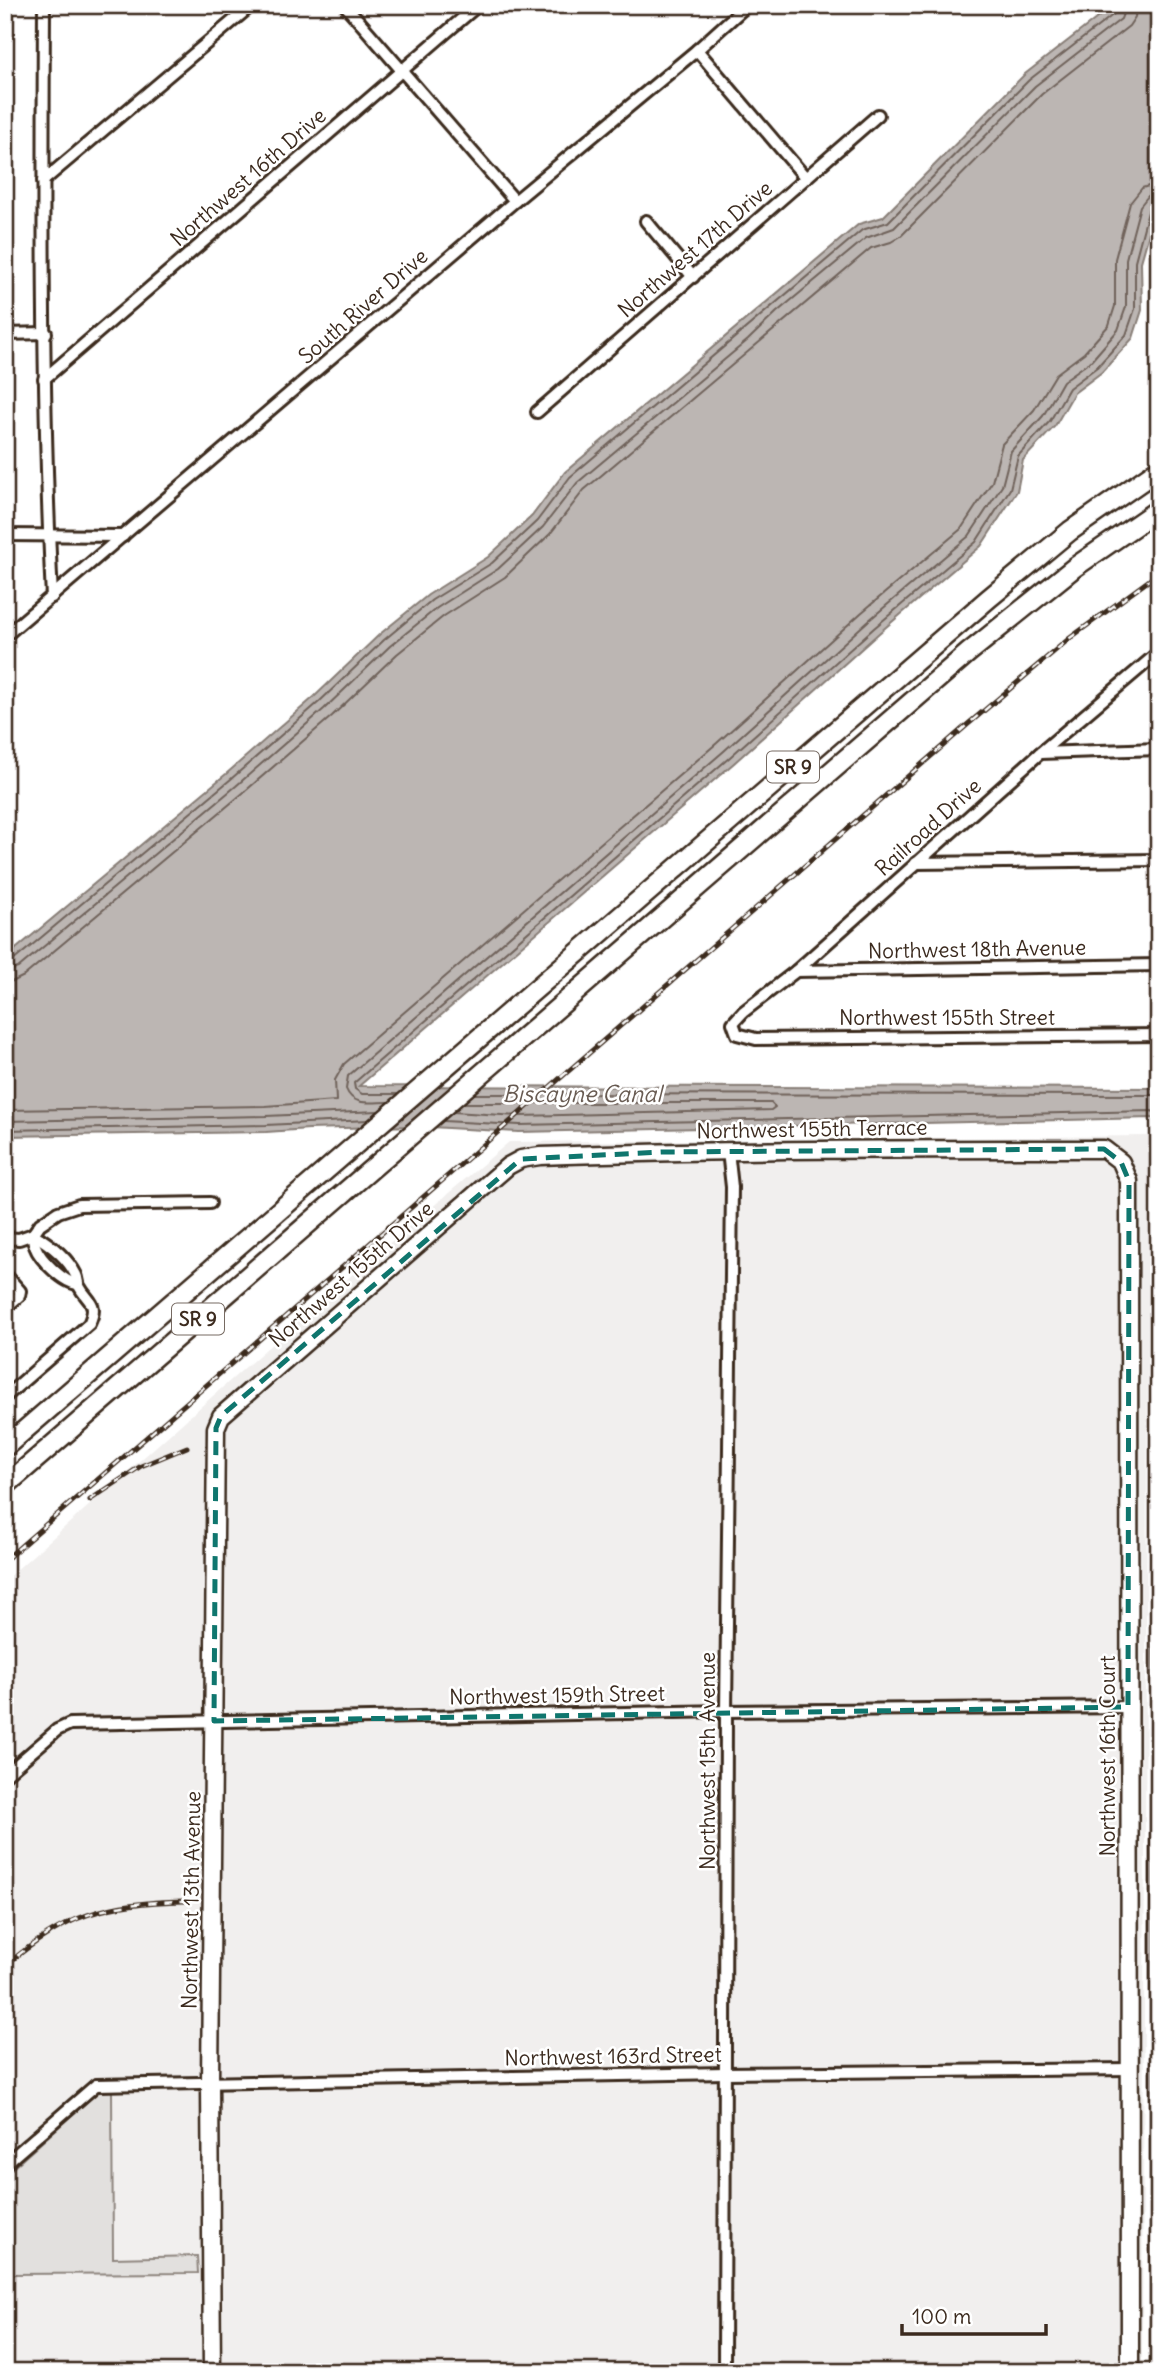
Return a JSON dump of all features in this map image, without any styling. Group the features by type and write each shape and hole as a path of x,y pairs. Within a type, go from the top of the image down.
{"main road":[{"name":"SR 9","path":"5,1447 988,599 1070,531 1159,469"},
{"name":"SR 9","path":"5,1486 968,653 1075,567 1159,509"}],"street":[{"path":"44,5 44,379 52,597"},
{"path":"43,181 252,5"},
{"path":"345,5 515,201"},
{"name":"Northwest 16th Drive","path":"44,379 478,5"},
{"name":"South River Drive","path":"5,636 747,5"},
{"path":"696,50 805,177"},
{"name":"Northwest 17th Drive","path":"537,412 878,116"},
{"path":"646,221 693,276"},
{"path":"5,334 46,333"},
{"path":"5,535 123,536"},
{"name":"Railroad Drive","path":"737,1034 733,1023 744,1012 796,971 1040,753 1159,652"},
{"path":"1040,753 1159,749"},
{"path":"916,863 1159,860"},
{"name":"Northwest 18th Avenue","path":"796,971 1159,965"},
{"name":"Northwest 155th Street","path":"737,1034 756,1040 1159,1034"},
{"name":"Northwest 155th Terrace","path":"522,1159 729,1151 1104,1149"},
{"name":"Northwest 16th Court","path":"1104,1149 1121,1162 1129,1181 1130,2372"},
{"name":"Northwest 15th Avenue","path":"724,2372 726,1711 732,1187 729,1151"},
{"name":"Northwest 155th Drive","path":"216,1428 221,1416 234,1402 508,1166 522,1159"},
{"path":"5,1238 19,1239 33,1234 40,1224 58,1212 79,1205 210,1203"},
{"path":"5,1397 89,1324 93,1314 93,1304 78,1284 68,1283 56,1272 35,1246 33,1234"},
{"path":"5,1274 20,1291 19,1296 5,1308"},
{"name":"Northwest 13th Avenue","path":"212,2372 210,2083 216,1428"},
{"name":"Northwest 159th Street","path":"5,1775 57,1730 70,1724 726,1711 1128,1707"},
{"name":"Northwest 163rd Street","path":"5,2164 96,2085 725,2073 1130,2069"}],"highlighted area":[{"path":"1104,1149 1121,1162 1129,1181 1128,1707 214,1721 216,1428 221,1416 521,1159 663,1152"}],"shaded area":[{"path":"1149,1136 1142,2372 5,2372 5,1580 301,1318 509,1142"},
{"path":"112,2091 113,2258 197,2256 198,2273 5,2274 5,2175 98,2092"}],"water":[{"name":"Biscayne Canal","path":"1114,5 1159,5 1159,198 1141,262 1142,310 1133,338 1102,372 1074,393 1055,426 1023,460 1017,491 981,546 359,1086 1159,1088 1159,1121 1152,1118 519,1132 413,1126 266,1132 5,1136 5,958 226,774 314,697 380,634 428,595 488,557 532,516 565,472 859,224 883,217 1025,74"},
{"path":"1159,1283 1159,2372 1150,2372 1150,1748"}],"railway":[{"path":"5,1560 967,725 1070,638 1159,573"},
{"path":"90,1500 141,1466 187,1447"},
{"path":"5,1966 48,1934 88,1915 131,1905 184,1901"}]}
